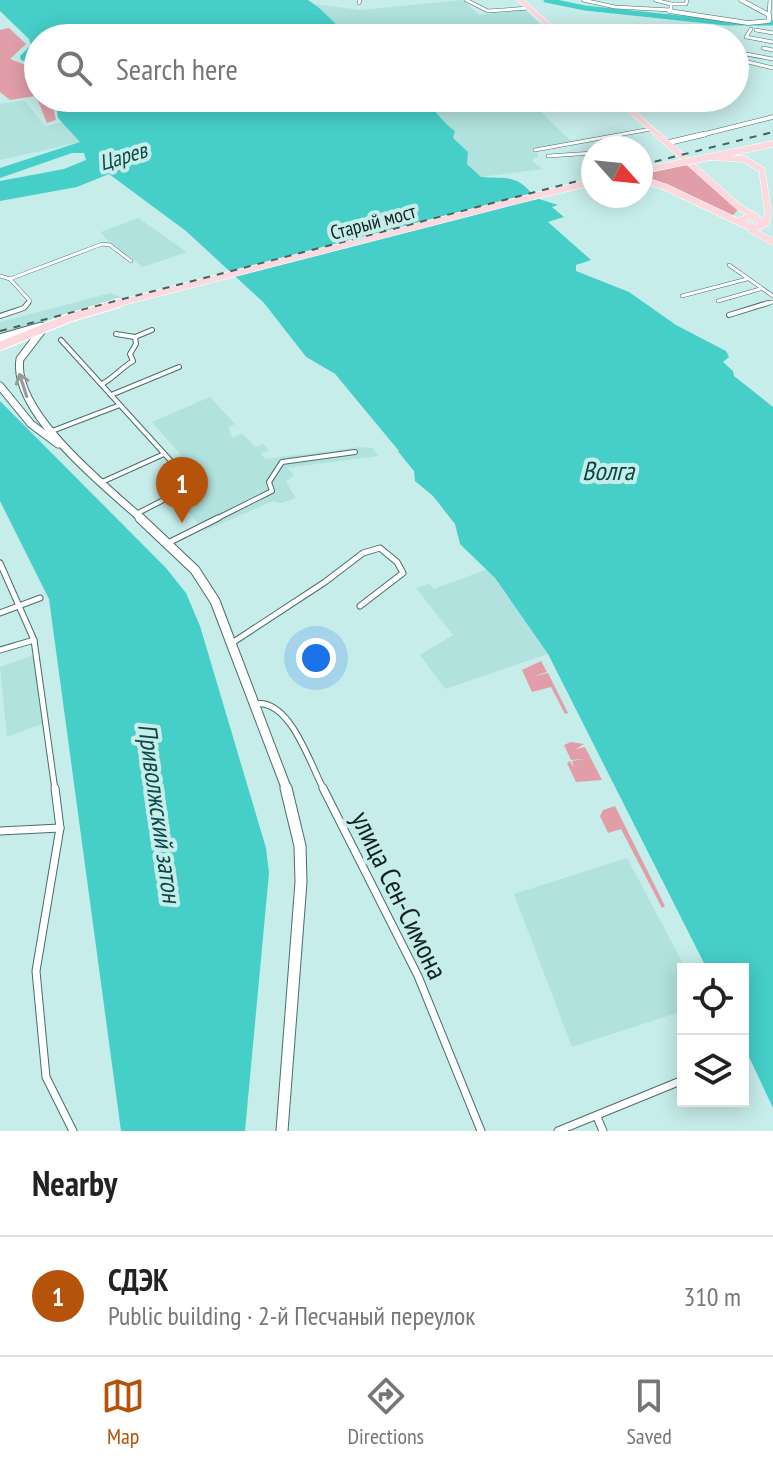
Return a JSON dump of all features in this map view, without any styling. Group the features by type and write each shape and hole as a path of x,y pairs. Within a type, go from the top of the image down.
{"main road":[{"path":"520,0 547,24"},
{"path":"669,11 749,23 768,21 769,15 741,0"},
{"path":"632,112 681,160 739,207 766,222"},
{"path":"667,143 773,117"},
{"path":"653,168 773,144"},
{"path":"710,157 738,158 762,170 768,213 766,222 773,239"},
{"path":"653,183 758,228 766,222"},
{"name":"Старый мост","path":"0,346 43,327 117,304 581,185"},
{"path":"739,207 744,222 773,239"},
{"path":"744,222 756,217"},
{"path":"0,338 43,327"},
{"path":"43,327 25,349 19,363 21,384 34,408 72,454 168,543 205,584 231,643 292,804 301,863 282,1131"},
{"path":"19,339 25,343 25,349"},
{"path":"0,386 31,424 72,454"}],"street":[{"path":"466,0 476,10 486,13 529,8"},
{"path":"583,0 615,7 669,11 671,4"},
{"path":"615,0 615,7"},
{"path":"655,0 671,4 686,4 687,0"},
{"path":"769,15 770,0"},
{"path":"749,34 753,30 773,33"},
{"path":"749,38 773,42"},
{"path":"763,48 773,50"},
{"path":"749,55 773,59"},
{"path":"749,62 773,68"},
{"path":"614,136 651,129"},
{"path":"535,150 581,142"},
{"path":"548,156 581,152"},
{"path":"10,279 107,244 131,261"},
{"path":"729,265 773,296"},
{"path":"0,276 10,279 29,304 0,316"},
{"path":"682,296 747,279"},
{"path":"718,301 761,289"},
{"path":"729,315 773,302"},
{"path":"116,334 135,337 152,330"},
{"path":"105,383 118,369 133,361 130,354 136,344 135,337"},
{"path":"61,340 105,383 120,405 190,484 136,514"},
{"path":"114,394 179,367"},
{"path":"52,431 120,405"},
{"path":"168,543 272,491 269,482 282,462 355,452"},
{"path":"102,482 164,454"},
{"path":"231,643 322,585 368,549 380,548 397,562 403,573 360,606"},
{"path":"0,563 34,640 60,828 36,971 46,1077 73,1131"},
{"path":"0,584 7,581"},
{"path":"0,613 40,598"},
{"path":"0,650 34,640"},
{"name":"улица Сен-Симона","path":"254,704 264,701 274,704 285,714 418,976 481,1131"},
{"path":"0,831 60,828"},
{"path":"558,1131 677,1083"},
{"path":"597,1117 603,1131"}],"shaded area":[{"path":"463,0 479,15 525,9 539,23 335,24 314,4 360,10"},
{"path":"9,28 24,42 10,59 24,64 24,98 10,100 0,92 0,30"},
{"path":"24,100 24,112 34,112 45,126 63,122 81,142 0,160 0,104"},
{"path":"43,112 54,112 56,120 47,123"},
{"path":"432,112 541,112 572,142 535,149 538,156 532,161 543,169 481,177 467,164 468,152 453,138 455,131"},
{"path":"689,164 738,210 730,218 653,183 653,171"},
{"path":"138,218 187,252 143,267 109,243 101,232"},
{"path":"111,293 123,298 0,336 0,322"},
{"path":"210,397 235,424 228,427 233,438 242,433 255,447 263,444 269,450 261,454 265,459 361,447 373,448 378,456 287,468 294,475 286,482 296,498 281,503 273,501 204,531 181,502 207,491 176,458 181,455 152,422"},
{"path":"488,569 548,654 445,689 420,655 453,635 416,588 429,584 434,589"},
{"path":"34,655 44,723 7,737 0,667"},
{"path":"541,661 547,672 532,677 548,673 568,713 565,714 551,687 532,692 522,670"},
{"path":"571,742 584,744 576,749 585,747 602,780 576,782 567,763 570,761 574,768 572,761 584,759 571,760 564,745"},
{"path":"615,806 665,906 662,908 621,829 608,833 600,816 603,810"},
{"path":"627,858 683,963 677,963 677,1013 572,1047 514,894"}],"water":[{"path":"0,0 308,0 336,24 24,24 24,34 0,11"},
{"name":"Волга","path":"57,112 435,112 455,131 453,138 468,152 467,164 481,177 518,181 536,198 558,205 552,207 564,217 548,222 591,260 576,265 576,271 629,292 676,325 726,351 729,357 723,362 734,376 773,407 773,1108 749,1057 749,963 704,963 548,654 495,578 460,544 455,524 433,496 415,481 414,471 335,374 306,357 263,302 186,231 109,174 77,187 0,201 0,181 64,169 86,160 84,153 72,153 0,178 0,168 80,142 58,118"},
{"name":"Приволжский затон","path":"0,401 166,568 186,593 200,626 266,848 269,873 245,1131 121,1131 49,599 0,501"}],"pier":[{"path":"263,302 306,357 335,374 399,451 395,452 328,373 303,360 258,304"}],"waterway":[{"path":"546,0 585,8 727,23 773,23"}],"railway":[{"path":"653,162 773,132"},
{"path":"0,331 581,180"}],"place":[{"name":"СДЭК","path":"182,523"}],"water label":[{"name":"Царев","path":"123,156"}]}
